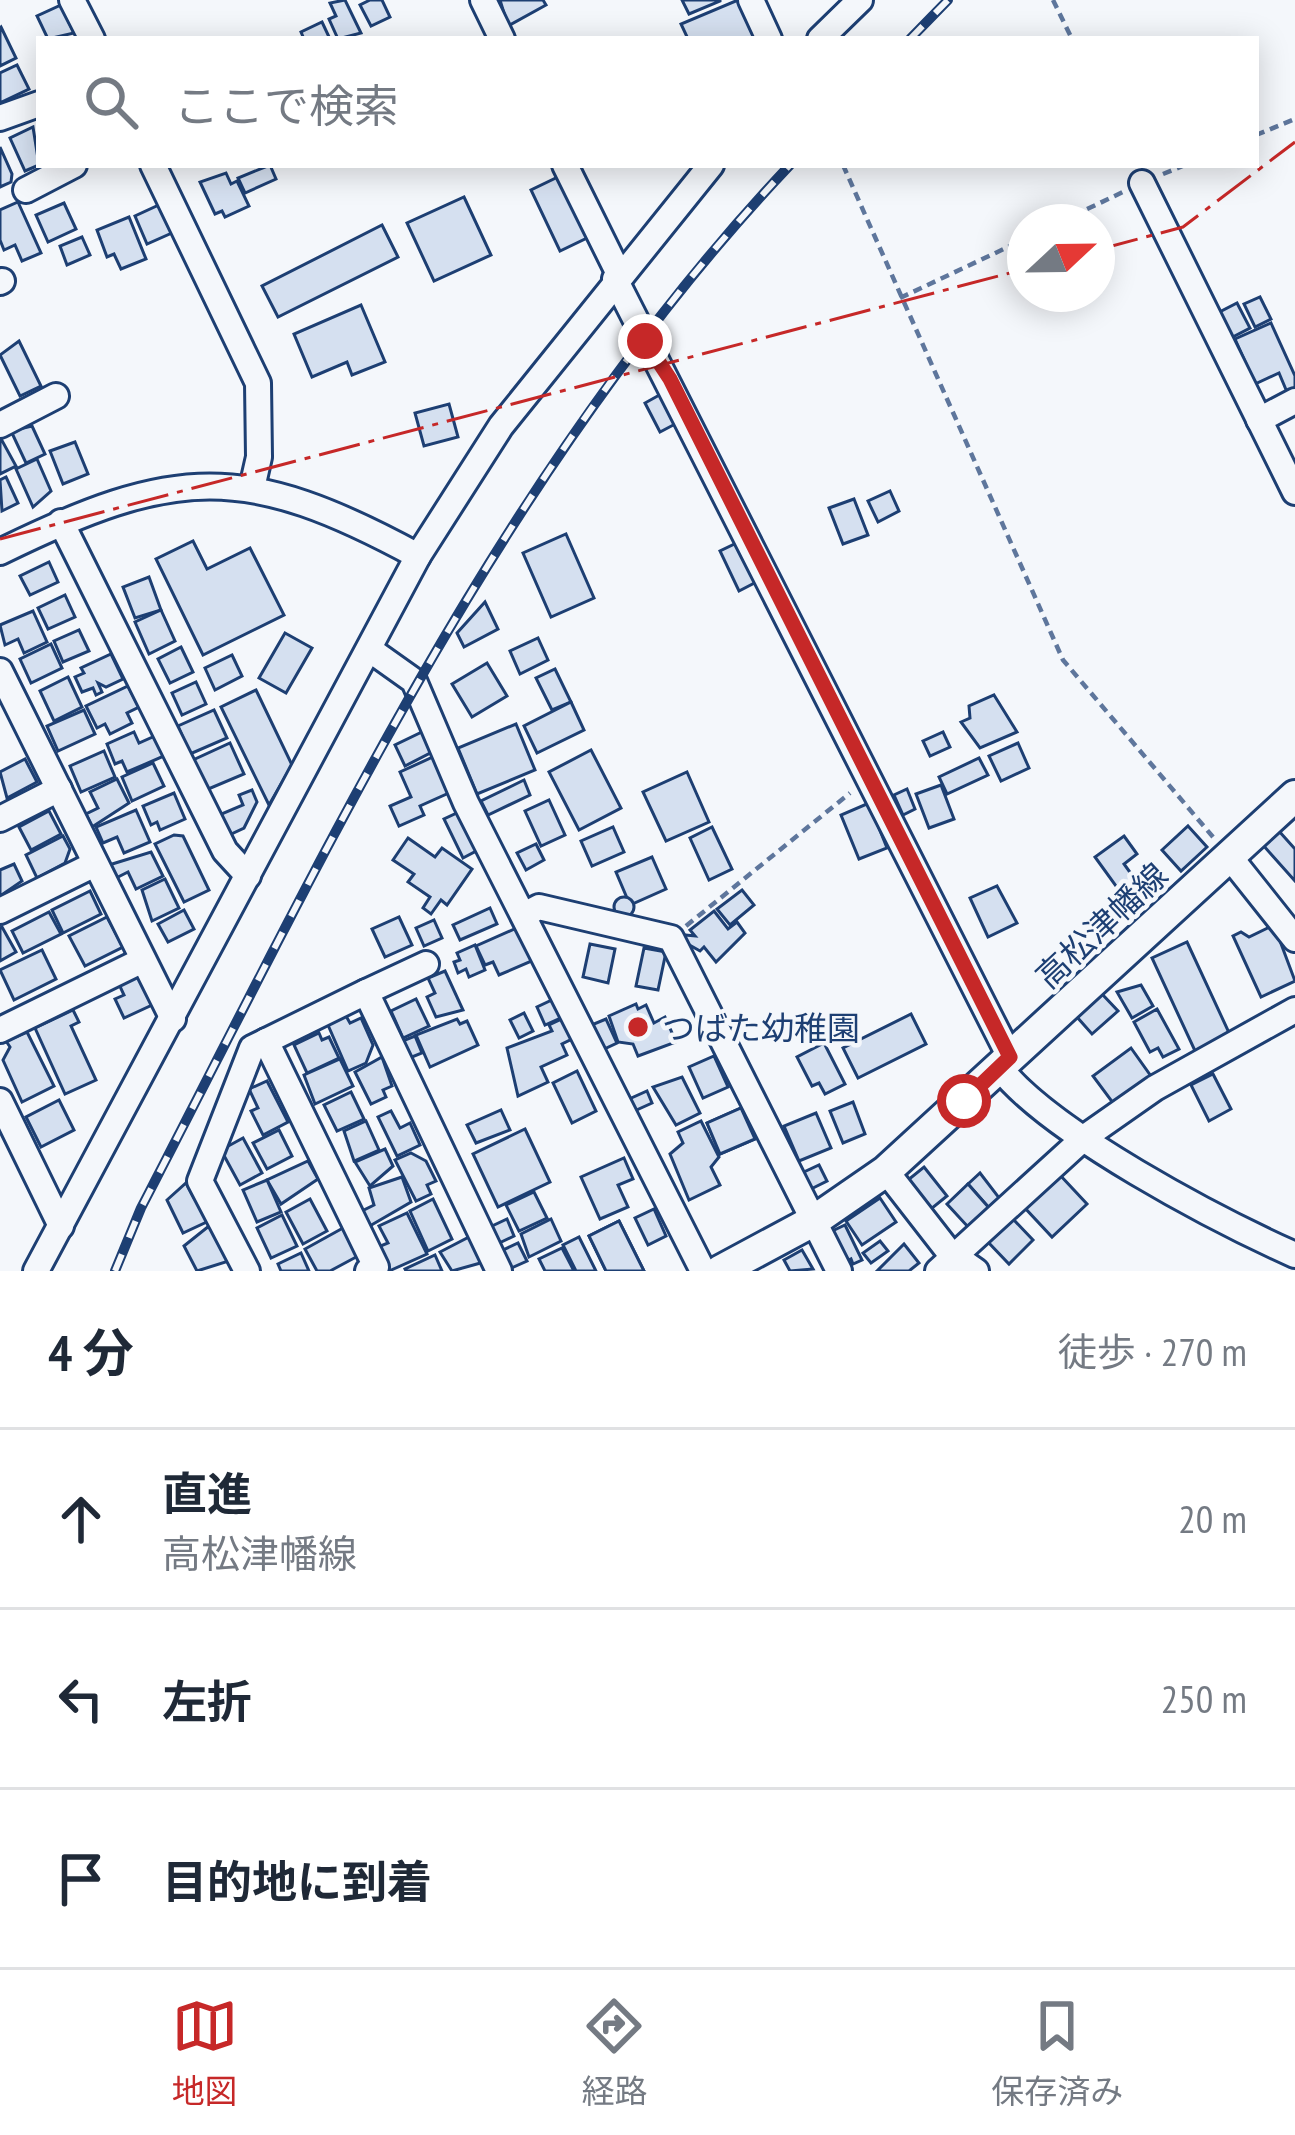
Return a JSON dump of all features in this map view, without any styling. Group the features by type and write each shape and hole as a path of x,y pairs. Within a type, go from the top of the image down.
{"main road":[{"name":"高松津幡線","path":"720,1271 815,1220 886,1171 1295,796"}],"street":[{"path":"72,0 90,36"},
{"path":"483,0 501,36"},
{"path":"751,0 768,36"},
{"path":"823,36 860,0"},
{"path":"0,118 36,105"},
{"path":"26,190 68,168"},
{"path":"155,168 258,383 259,457 252,488"},
{"path":"566,168 868,778 1012,1084 1085,1137 1209,1214 1295,1255"},
{"path":"36,1271 418,556 501,425 708,168"},
{"path":"1142,183 1295,492"},
{"path":"0,424 56,396"},
{"path":"1259,420 1295,401"},
{"path":"0,552 61,522 148,491 194,484 252,488 319,505 418,556"},
{"path":"61,522 224,851 248,876"},
{"path":"369,649 414,681 524,915 703,1271"},
{"path":"0,671 172,1019"},
{"path":"0,819 59,789"},
{"path":"1229,856 1295,939"},
{"path":"0,911 95,863"},
{"path":"524,915 539,907 670,938 839,1271"},
{"path":"0,1030 143,960"},
{"path":"247,1271 200,1181 252,1048 426,964"},
{"path":"366,992 499,1271"},
{"path":"886,1171 956,1266 1085,1137 1155,1088 1295,1010"},
{"path":"266,1041 376,1267 368,1271"},
{"path":"0,1101 61,1226"}],"path":[{"path":"1053,0 1071,36"},
{"path":"1259,134 1295,119"},
{"path":"844,168 1063,660 1229,856"},
{"path":"899,298 1007,247"},
{"path":"670,938 868,778"}],"building":[{"path":"345,0 361,33 337,36 329,19 336,16 330,3"},
{"path":"382,0 390,17 371,26 360,5"},
{"path":"500,0 543,0 546,5 508,26"},
{"path":"682,0 720,0 720,1 689,14"},
{"path":"738,0 755,36 687,36 681,24"},
{"path":"61,5 74,33 47,36 37,16"},
{"path":"322,22 329,36 303,36 301,32"},
{"path":"0,28 16,58 0,66"},
{"path":"17,65 29,89 0,103 0,73"},
{"path":"33,127 36,166 25,171 10,138"},
{"path":"0,147 12,174 11,182 0,187"},
{"path":"271,168 276,179 245,193 238,178"},
{"path":"226,173 231,184 237,181 249,206 225,217 222,211 215,214 200,182"},
{"path":"560,176 589,237 560,251 531,190"},
{"path":"464,197 491,255 434,281 407,223"},
{"path":"18,202 41,253 22,261 15,245 4,250 0,240 0,210"},
{"path":"64,203 76,229 48,242 36,215"},
{"path":"161,204 174,232 147,244 135,216"},
{"path":"129,217 146,259 121,269 114,254 107,257 97,230"},
{"path":"382,225 398,257 278,317 262,286"},
{"path":"82,237 90,255 67,265 60,246"},
{"path":"1260,297 1271,319 1255,327 1244,304"},
{"path":"1237,303 1250,328 1223,342 1210,317"},
{"path":"361,305 385,362 352,375 347,362 312,377 294,334"},
{"path":"1271,323 1295,376 1295,388 1287,392 1279,373 1255,384 1235,339"},
{"path":"19,341 41,386 20,396 0,355"},
{"path":"663,393 679,422 660,432 645,403"},
{"path":"449,404 458,437 424,446 415,413"},
{"path":"32,426 45,454 26,463 11,431"},
{"path":"0,437 16,466 0,474"},
{"path":"75,442 88,474 63,484 50,451"},
{"path":"37,459 51,491 33,507 16,469"},
{"path":"6,477 18,503 2,511 0,480"},
{"path":"890,491 899,511 878,522 868,501"},
{"path":"854,499 868,535 843,544 829,508"},
{"path":"566,534 594,598 551,617 523,553"},
{"path":"745,539 764,578 739,591 720,551"},
{"path":"193,541 207,569 250,548 284,615 203,655 156,559"},
{"path":"49,562 58,582 30,595 20,576"},
{"path":"149,577 161,610 135,618 123,587"},
{"path":"65,595 75,617 48,629 38,608"},
{"path":"485,602 498,629 464,647 457,633"},
{"path":"161,610 175,641 149,654 135,622"},
{"path":"33,611 47,642 24,653 18,639 5,645 0,625"},
{"path":"79,630 89,651 63,662 54,641"},
{"path":"285,633 312,648 286,693 259,678"},
{"path":"538,638 548,660 520,674 510,651"},
{"path":"51,644 62,668 31,683 20,659"},
{"path":"181,647 193,672 170,683 158,659"},
{"path":"111,654 123,679 106,687 98,683 102,692 96,695 93,688 82,692 75,677 84,673 81,668"},
{"path":"232,655 242,676 215,690 205,668"},
{"path":"487,663 507,696 472,717 452,684"},
{"path":"555,669 571,702 552,710 536,678"},
{"path":"68,677 82,707 54,721 40,691"},
{"path":"196,682 206,704 182,715 172,693"},
{"path":"128,686 139,707 127,713 132,723 110,734 105,724 97,728 86,706"},
{"path":"256,690 292,765 269,805 221,707"},
{"path":"994,695 1017,732 980,748 961,722 970,718 969,706"},
{"path":"571,702 584,730 537,753 524,726"},
{"path":"84,710 95,734 58,751 47,726"},
{"path":"214,710 227,738 190,754 178,726"},
{"path":"516,724 535,770 477,794 458,748"},
{"path":"424,731 434,751 405,766 395,745"},
{"path":"134,732 139,743 155,736 164,756 127,772 122,761 115,764 107,744"},
{"path":"943,732 950,747 930,756 923,741"},
{"path":"230,743 244,774 206,790 193,760"},
{"path":"1018,743 1029,768 1001,781 989,756"},
{"path":"591,750 621,808 579,830 549,772"},
{"path":"104,751 115,777 81,792 70,766"},
{"path":"435,756 451,792 420,806 424,815 399,826 390,806 411,797 400,772"},
{"path":"979,758 988,775 947,794 939,777"},
{"path":"25,759 37,782 7,798 0,772"},
{"path":"153,763 164,786 132,801 122,777"},
{"path":"687,772 709,822 666,841 643,792"},
{"path":"117,779 129,803 92,827 86,814 98,808 90,792"},
{"path":"524,780 530,795 488,815 481,801"},
{"path":"941,785 954,819 929,828 916,794"},
{"path":"907,789 915,809 903,815 894,795"},
{"path":"252,790 257,802 244,828 227,836 219,815 243,805 239,795"},
{"path":"174,793 185,819 160,830 157,822 151,825 143,806"},
{"path":"549,800 565,835 541,846 525,811"},
{"path":"869,803 887,848 859,859 841,815"},
{"path":"136,810 150,842 124,853 117,837 103,843 96,827"},
{"path":"49,811 61,834 31,850 19,827"},
{"path":"459,812 478,850 463,858 444,819"},
{"path":"1188,826 1207,847 1181,871 1162,850"},
{"path":"613,827 624,852 592,866 581,841"},
{"path":"712,827 732,869 709,880 690,838"},
{"path":"1278,830 1295,849 1295,881 1262,844"},
{"path":"63,836 70,849 65,863 37,878 26,855"},
{"path":"183,836 209,890 184,902 155,844"},
{"path":"1124,836 1137,854 1124,864 1137,882 1121,893 1095,857"},
{"path":"408,838 435,857 442,848 472,869 447,905 441,900 431,914 423,908 430,897 408,882 414,874 393,860"},
{"path":"536,844 544,860 526,870 517,853"},
{"path":"151,852 163,876 136,889 128,872 116,878 109,865"},
{"path":"652,857 666,889 630,905 616,872"},
{"path":"14,864 22,881 0,896 0,870"},
{"path":"165,879 179,908 152,921 142,890"},
{"path":"997,886 1017,923 988,937 970,898"},
{"path":"742,890 754,905 730,925 717,909"},
{"path":"90,891 101,914 63,933 52,910"},
{"path":"624,897 634,907 624,917 614,907"},
{"path":"490,908 497,924 460,940 453,925"},
{"path":"184,910 194,929 168,942 158,924"},
{"path":"714,911 728,929 737,922 745,933 716,962 704,947 700,951 686,943 685,935 695,936 690,930"},
{"path":"49,912 61,934 23,953 12,931"},
{"path":"107,917 123,947 85,966 69,936"},
{"path":"399,917 412,945 385,957 372,929"},
{"path":"434,920 442,938 424,946 416,928"},
{"path":"1274,925 1295,981 1261,997 1233,936 1241,932 1249,937"},
{"path":"519,927 534,960 499,975 493,962 485,965 476,946"},
{"path":"0,928 16,952 0,961"},
{"path":"1187,942 1231,1037 1196,1053 1152,958"},
{"path":"590,944 615,949 608,983 583,977"},
{"path":"475,945 485,970 469,977 466,969 458,973 457,953"},
{"path":"644,948 666,952 658,990 636,986"},
{"path":"42,950 56,979 14,1000 0,970"},
{"path":"136,971 152,1005 124,1018 115,999 124,995 117,980"},
{"path":"445,971 463,1010 436,1017 427,997 435,993 428,978"},
{"path":"1141,985 1153,1006 1132,1018 1117,992"},
{"path":"1102,994 1118,1011 1092,1034 1077,1017"},
{"path":"416,999 429,1026 403,1038 391,1011"},
{"path":"554,999 563,1017 545,1025 537,1007"},
{"path":"636,1004 638,1009 646,1005 654,1023 665,1017 676,1042 638,1056 633,1044 618,1042 609,1016"},
{"path":"1157,1009 1179,1049 1163,1057 1158,1048 1150,1052 1134,1022"},
{"path":"73,1010 79,1022 71,1026 96,1080 65,1094 35,1028"},
{"path":"524,1013 533,1031 519,1038 510,1020"},
{"path":"911,1014 926,1044 858,1078 843,1048"},
{"path":"346,1016 350,1023 361,1018 373,1045 366,1063 348,1071 328,1025"},
{"path":"566,1017 576,1037 562,1044 567,1055 541,1067 548,1082 518,1096 507,1048 552,1031 549,1025"},
{"path":"457,1019 460,1024 467,1021 478,1045 430,1067 416,1035"},
{"path":"606,1019 617,1043 600,1051 589,1026"},
{"path":"27,1032 54,1086 22,1102 3,1060 10,1047 6,1041"},
{"path":"319,1033 322,1040 329,1037 339,1058 307,1073 294,1045"},
{"path":"415,1036 422,1053 407,1059 400,1042"},
{"path":"824,1043 845,1084 825,1094 819,1083 812,1086 797,1057"},
{"path":"1131,1048 1153,1079 1116,1107 1093,1076"},
{"path":"714,1056 728,1087 703,1098 689,1067"},
{"path":"382,1057 392,1086 383,1090 386,1097 371,1104 355,1072"},
{"path":"340,1059 353,1086 315,1104 304,1075"},
{"path":"577,1071 596,1111 572,1123 553,1083"},
{"path":"1213,1074 1231,1109 1209,1121 1191,1085"},
{"path":"682,1077 700,1113 676,1125 653,1087"},
{"path":"267,1081 288,1122 263,1135 251,1111 258,1108 249,1089"},
{"path":"647,1091 652,1103 632,1112 627,1100"},
{"path":"351,1092 364,1119 337,1131 324,1105"},
{"path":"59,1100 74,1130 41,1147 26,1117"},
{"path":"853,1102 865,1134 843,1143 830,1111"},
{"path":"741,1108 755,1139 720,1154 707,1123"},
{"path":"741,1108 755,1139 720,1154 707,1123"},
{"path":"501,1110 510,1130 476,1143 467,1125"},
{"path":"391,1111 400,1128 410,1123 420,1145 397,1156 378,1117"},
{"path":"816,1113 831,1148 799,1161 784,1126"},
{"path":"366,1121 379,1150 354,1161 344,1131"},
{"path":"701,1121 719,1157 711,1167 720,1185 689,1200 670,1154 683,1143 678,1132"},
{"path":"525,1129 550,1182 498,1207 473,1154"},
{"path":"279,1130 292,1156 267,1169 253,1143"},
{"path":"243,1138 262,1173 240,1185 221,1150"},
{"path":"385,1149 393,1166 370,1186 355,1162"},
{"path":"411,1153 426,1161 436,1181 427,1185 431,1194 416,1201 395,1160"},
{"path":"624,1158 633,1179 618,1185 628,1207 600,1219 581,1177"},
{"path":"308,1161 318,1179 281,1204 267,1180"},
{"path":"819,1165 827,1181 811,1189 804,1172"},
{"path":"924,1167 947,1196 931,1209 908,1180"},
{"path":"980,1173 1000,1199 990,1209 968,1184"},
{"path":"1059,1174 1087,1204 1052,1237 1024,1207"},
{"path":"402,1177 411,1202 368,1227 360,1212 374,1205 369,1188"},
{"path":"267,1180 281,1212 257,1222 243,1190"},
{"path":"186,1183 194,1198 201,1194 213,1219 183,1233 167,1200"},
{"path":"968,1184 990,1209 969,1228 947,1204"},
{"path":"534,1192 547,1218 519,1231 506,1205"},
{"path":"880,1198 896,1222 862,1245 846,1221"},
{"path":"310,1199 327,1231 303,1244 286,1212"},
{"path":"433,1199 452,1239 428,1251 410,1211"},
{"path":"654,1209 666,1236 648,1245 635,1218"},
{"path":"407,1213 427,1254 389,1271 378,1247 388,1243 379,1226"},
{"path":"282,1215 297,1246 271,1258 257,1228"},
{"path":"1012,1218 1033,1240 1009,1264 988,1242"},
{"path":"507,1219 514,1236 497,1244 490,1227"},
{"path":"551,1219 561,1241 529,1257 521,1234"},
{"path":"619,1221 644,1271 606,1271 589,1236"},
{"path":"619,1221 644,1271 606,1271 589,1236"},
{"path":"845,1225 862,1260 840,1265 826,1234"},
{"path":"209,1226 232,1260 197,1271 184,1246"},
{"path":"343,1228 358,1256 330,1271 317,1271 305,1249"},
{"path":"469,1237 484,1262 452,1271 440,1252"},
{"path":"579,1237 596,1271 576,1271 563,1245"},
{"path":"880,1241 888,1251 871,1263 863,1253"},
{"path":"518,1243 527,1261 509,1269 501,1251"},
{"path":"904,1244 919,1263 909,1271 877,1271"},
{"path":"562,1248 574,1271 545,1271 539,1259"},
{"path":"802,1250 813,1269 790,1271 784,1260"},
{"path":"301,1253 309,1271 281,1271 278,1264"},
{"path":"435,1255 442,1271 406,1271 405,1269"}],"railway":[{"path":"913,36 948,0"},
{"path":"115,1271 141,1208 282,934 429,663 595,404 688,281 787,168"}],"power":[{"path":"1115,245 1183,227 1295,142"},
{"path":"0,539 1007,274"}],"place":[{"name":"つばた幼稚園","path":"638,1027"}],"route":[{"path":"645,341 670,379 1010,1057 964,1101"}]}
